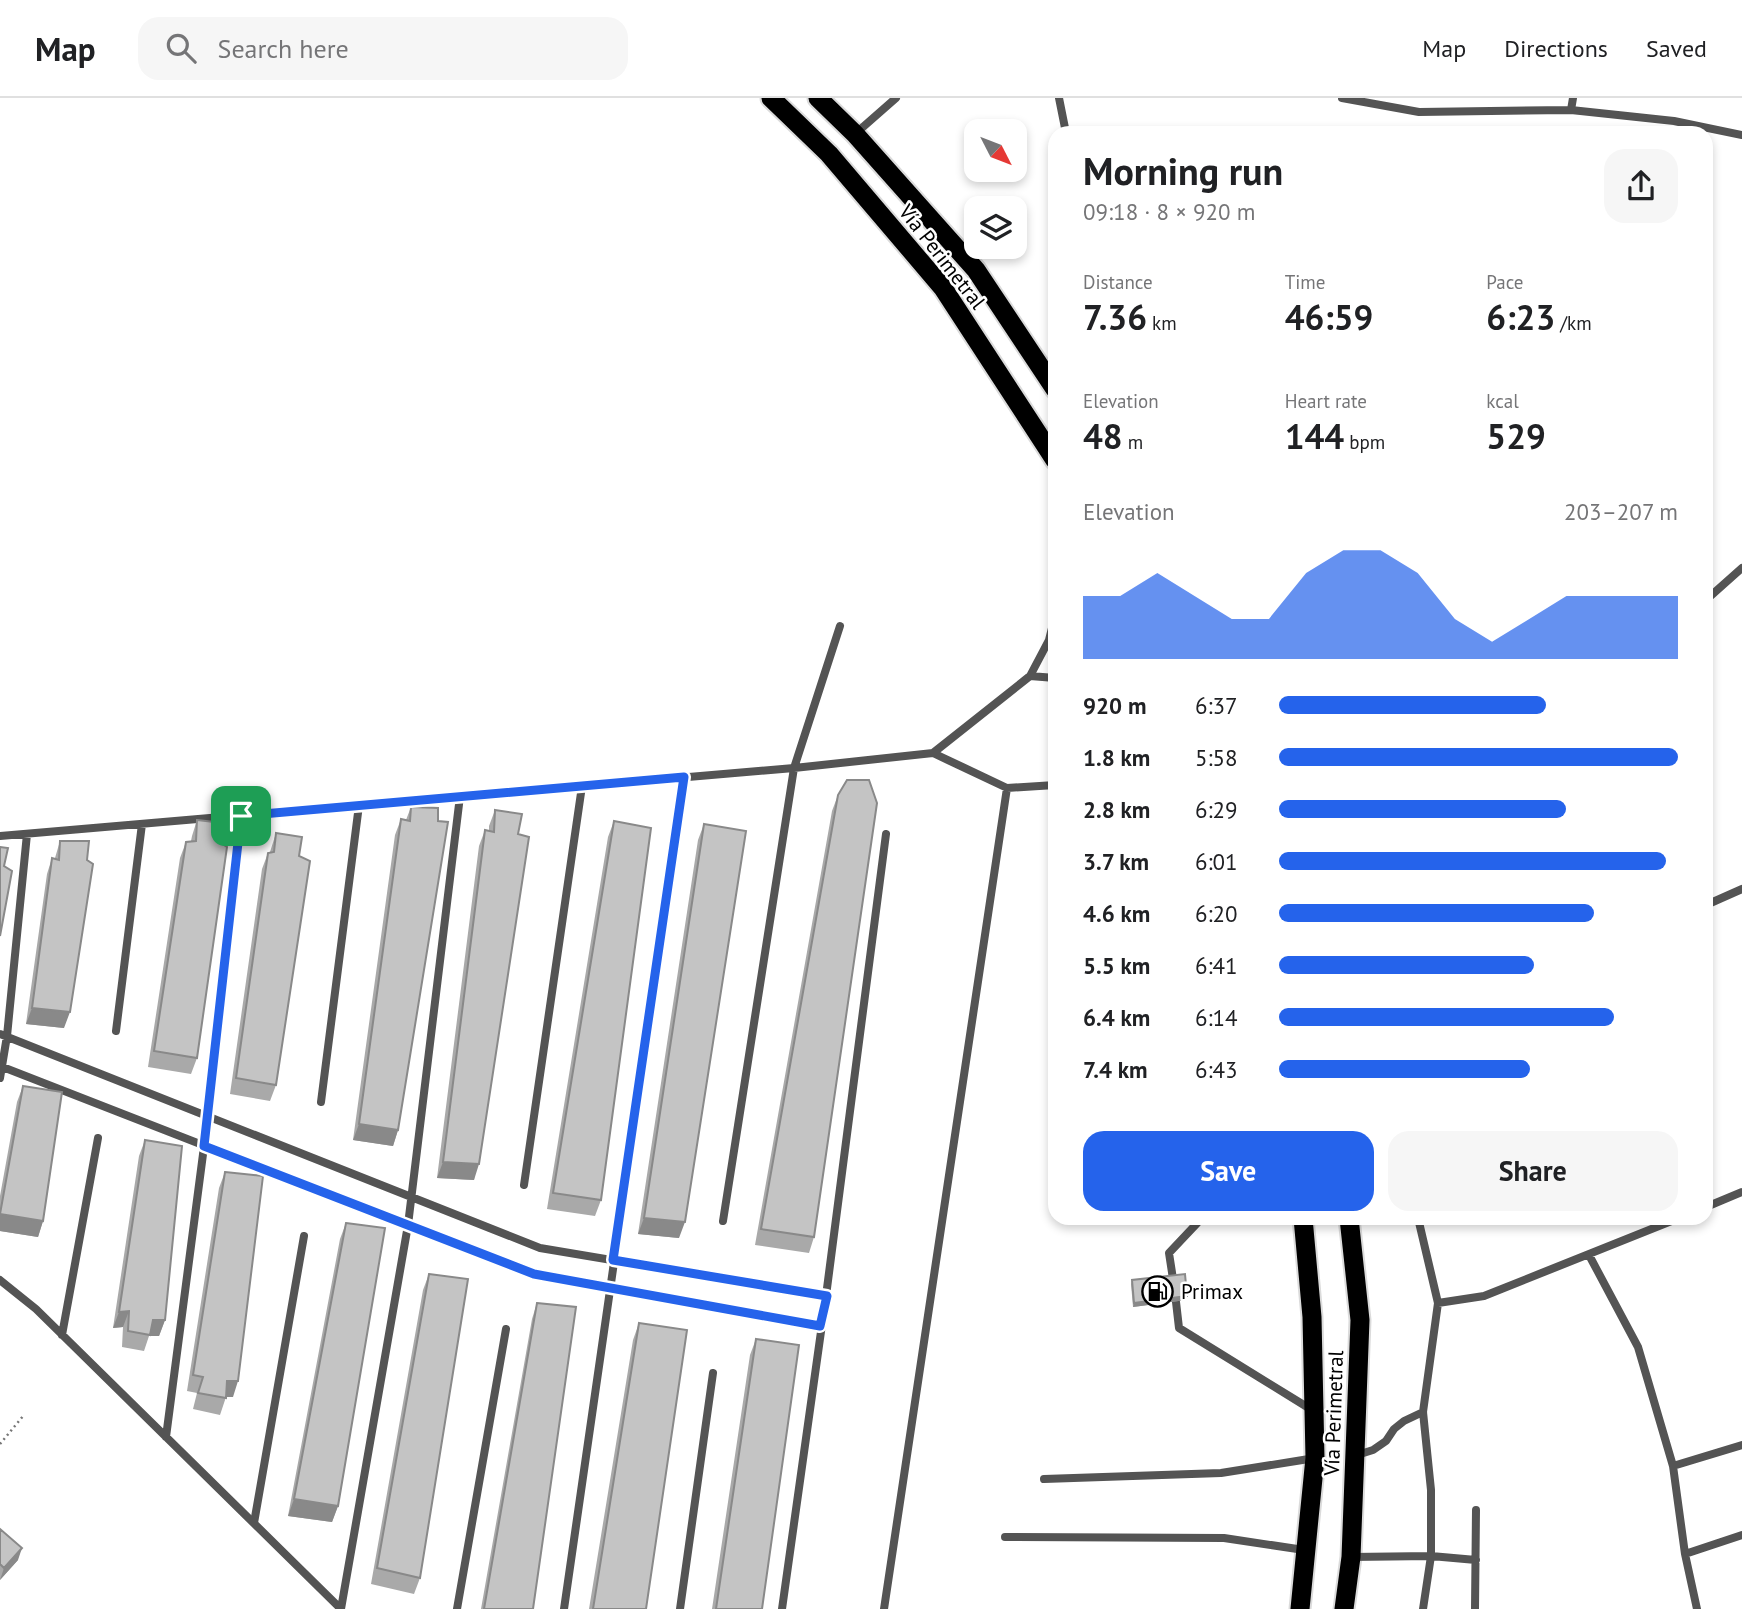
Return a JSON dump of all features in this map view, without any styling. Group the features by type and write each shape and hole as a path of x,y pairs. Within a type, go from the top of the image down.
{"highway":[{"name":"Vía Perimetral","path":"771,98 829,155 943,288 1048,449"},
{"name":"Vía Perimetral","path":"818,98 855,134 975,270 1048,379"},
{"name":"Vía Perimetral","path":"1300,1609 1315,1458 1312,1317 1304,1225"},
{"name":"Vía Perimetral","path":"1344,1609 1351,1557 1360,1321 1350,1225"}],"lane":[{"path":"855,134 896,98"},
{"path":"1059,98 1065,126"},
{"path":"1342,98 1419,112 1571,110 1698,126"},
{"path":"1571,110 1573,98"},
{"path":"1713,129 1742,135"},
{"path":"1713,594 1742,568"},
{"path":"723,1222 794,768 840,626"},
{"path":"0,836 794,768 933,752 1030,676 1048,642"},
{"path":"1030,676 1048,677"},
{"path":"933,752 1007,788 1048,785"},
{"path":"565,1609 684,777"},
{"path":"524,1185 582,786"},
{"path":"884,1609 1007,788"},
{"path":"341,1609 408,1225 460,796"},
{"path":"321,1102 359,805"},
{"path":"166,1437 208,1116 241,816"},
{"path":"116,1031 142,824"},
{"path":"0,1078 27,834"},
{"path":"782,1609 820,1326 827,1296 886,834"},
{"path":"1713,902 1742,889"},
{"path":"3,1035 540,1248 827,1296"},
{"path":"1,1067 534,1274 820,1326"},
{"path":"62,1335 99,1138"},
{"path":"1713,1204 1742,1192"},
{"path":"1173,1279 1169,1253 1195,1225"},
{"path":"1420,1225 1438,1303 1423,1412 1431,1490 1431,1556 1423,1609"},
{"path":"1438,1303 1484,1296 1662,1225"},
{"path":"254,1523 304,1236"},
{"path":"1589,1255 1638,1347 1673,1466 1685,1554 1697,1609"},
{"path":"0,1280 62,1335 341,1609"},
{"path":"1176,1302 1179,1328 1314,1412"},
{"path":"457,1609 506,1329"},
{"path":"680,1609 713,1373"},
{"path":"1356,1456 1380,1445 1404,1421 1423,1412"},
{"path":"1673,1466 1742,1445"},
{"path":"1044,1479 1221,1473 1315,1458"},
{"path":"1475,1609 1476,1510"},
{"path":"1685,1554 1742,1535"},
{"path":"1005,1537 1224,1538 1307,1550"},
{"path":"1351,1557 1431,1556 1476,1560"}],"path":[{"path":"0,1444 24,1415"}],"building":[{"path":"847,780 869,780 877,803 814,1237 761,1229 838,795"},
{"path":"411,807 438,808 438,821 448,822 398,1130 359,1124 401,819 410,821"},
{"path":"495,810 522,814 518,834 529,837 479,1164 443,1162 485,830 494,832"},
{"path":"197,820 223,823 221,843 227,847 197,1058 154,1051 186,842 196,841"},
{"path":"614,821 651,828 601,1200 553,1193"},
{"path":"704,824 746,831 685,1222 644,1218"},
{"path":"276,833 302,837 299,856 310,861 276,1085 236,1078 268,853 274,852"},
{"path":"60,841 89,841 87,860 93,864 70,1012 32,1008 52,858 59,860"},
{"path":"0,847 8,848 4,866 12,871 0,936"},
{"path":"23,1086 62,1092 43,1221 0,1214"},
{"path":"145,1140 182,1146 165,1320 153,1320 150,1335 128,1331 129,1311 119,1312"},
{"path":"225,1172 263,1176 238,1381 227,1381 226,1398 198,1393 203,1377 193,1375"},
{"path":"346,1223 385,1228 338,1506 294,1499"},
{"path":"429,1274 468,1279 420,1578 377,1568"},
{"name":"Primax","path":"1185,1274 1187,1296 1134,1303 1132,1280"},
{"path":"537,1303 576,1307 533,1609 484,1609"},
{"path":"639,1323 687,1330 646,1609 593,1609"},
{"path":"756,1339 799,1345 762,1609 716,1609"},
{"path":"0,1529 22,1548 4,1568 0,1564"}],"place":[{"name":"Primax","path":"1158,1292"}],"route":[{"path":"684,777 613,1260 827,1296 820,1326 534,1274 204,1146 241,816 684,777"}]}
